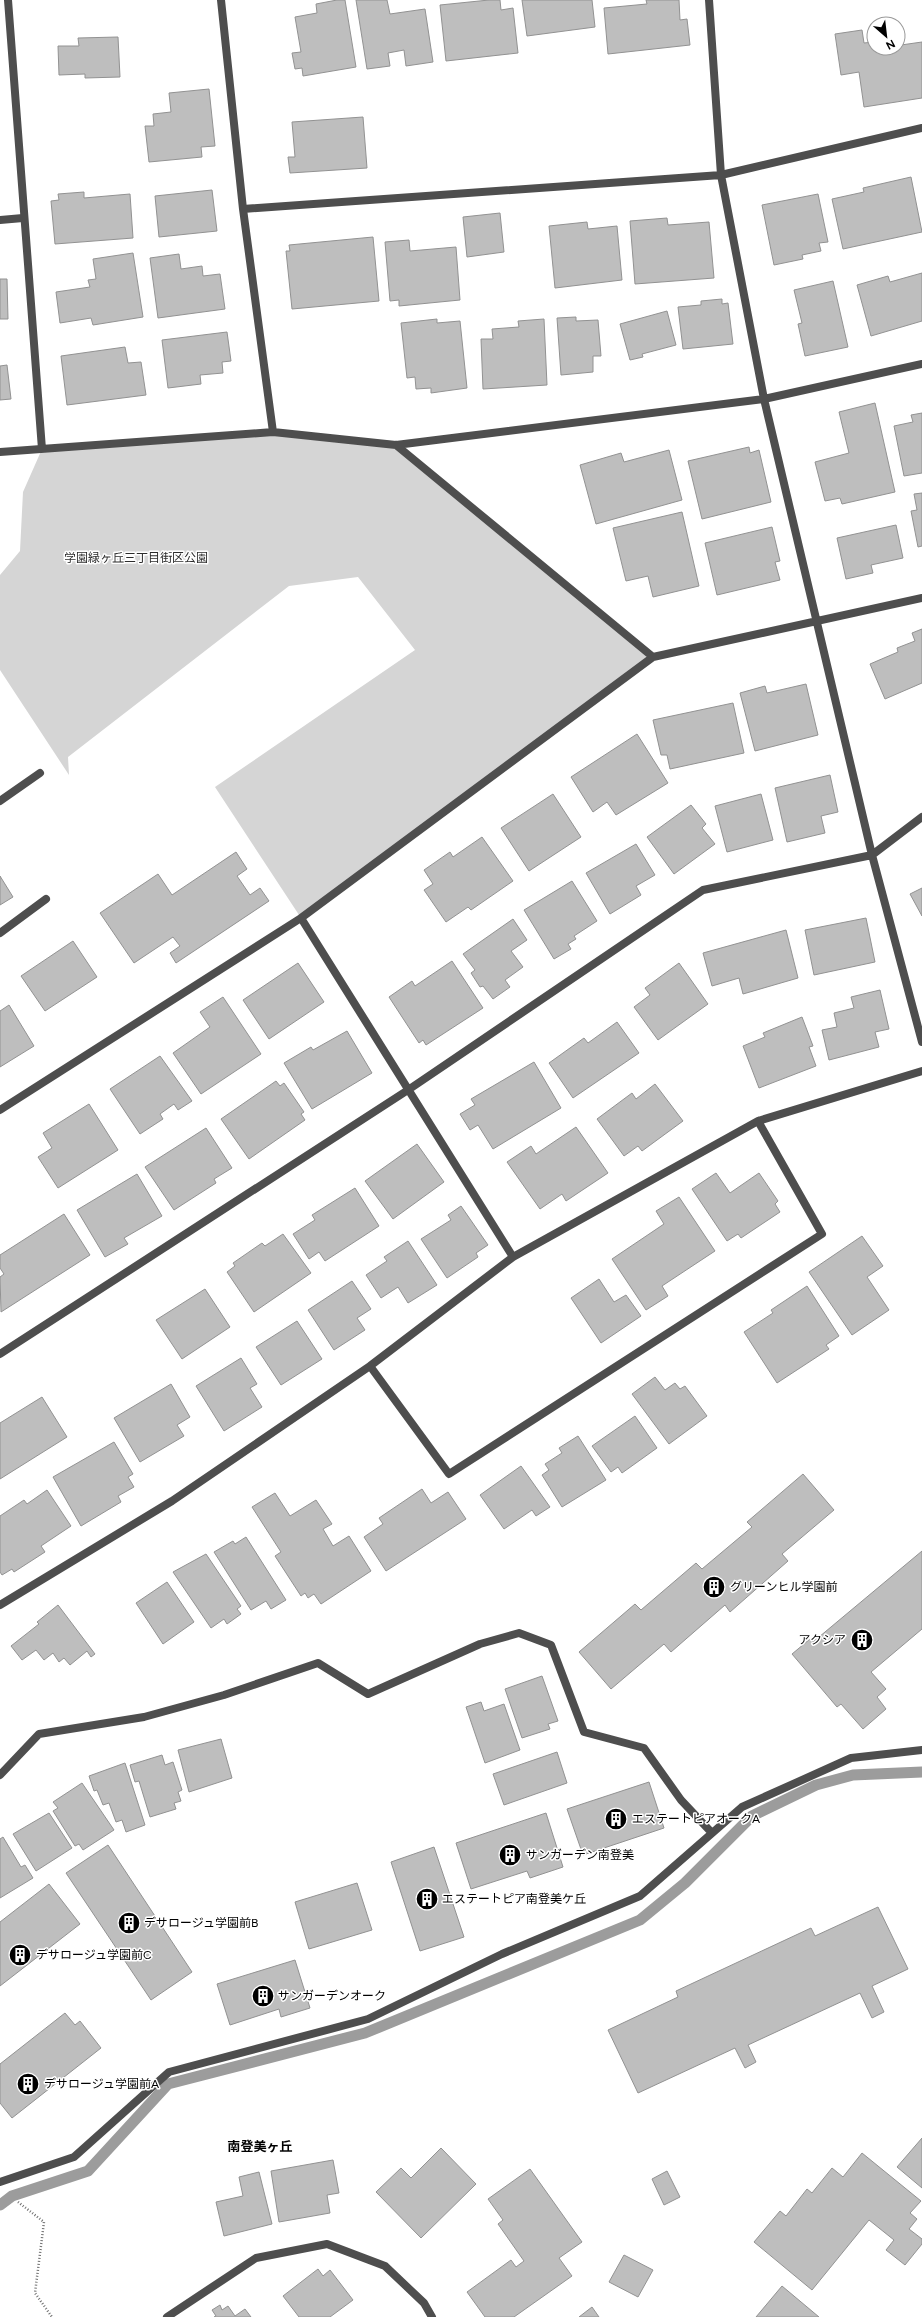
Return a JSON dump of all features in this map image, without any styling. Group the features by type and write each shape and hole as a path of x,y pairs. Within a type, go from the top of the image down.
{"street":[{"path":"8,0 23,218 42,449"},
{"path":"221,0 243,209 273,432"},
{"path":"709,0 721,174 764,399 872,855 922,1042"},
{"path":"243,209 721,174 922,128"},
{"path":"0,220 23,218"},
{"path":"0,452 273,432 396,445 764,399 922,364"},
{"path":"396,445 653,657"},
{"path":"0,1110 301,918 653,657 922,598"},
{"path":"0,801 40,773"},
{"path":"0,1354 408,1090 703,890 872,855 922,817"},
{"path":"0,933 46,899"},
{"path":"301,918 512,1257"},
{"path":"0,1605 172,1501 370,1366 512,1257 758,1120 922,1071"},
{"path":"370,1366 449,1474 822,1234 758,1120"},
{"path":"0,1775 38,1734 144,1717 224,1695 318,1663 368,1694 480,1644 519,1633 551,1645 584,1732 644,1748 681,1800 712,1833"},
{"path":"0,2182 74,2157 169,2072 368,2020 502,1954 640,1896 742,1807 851,1758 922,1750"},
{"path":"167,2317 256,2258 327,2244 385,2266 424,2302 432,2317"}],"path":[{"path":"16,2200 44,2222 35,2293 52,2317"}],"green space":[{"name":"学園緑ヶ丘三丁目街区公園","path":"273,432 396,445 653,657 301,918 215,787 415,650 358,577 289,586 68,757 69,775 0,670 0,575 20,551 23,492 42,449"}],"building":[{"path":"345,0 356,67 303,76 302,68 295,69 292,53 301,52 295,17 317,13 316,4"},
{"path":"356,0 387,0 390,14 425,9 433,62 406,66 404,50 388,53 390,66 367,69"},
{"path":"500,0 501,10 513,8 518,53 446,61 440,5"},
{"path":"522,0 592,0 595,27 527,36"},
{"path":"646,0 679,0 680,20 687,19 690,45 608,54 604,8 647,4"},
{"path":"862,30 864,43 866,43 866,56 906,56 906,44 922,42 922,98 864,107 859,72 841,75 835,34"},
{"path":"118,37 120,77 85,78 85,74 59,75 58,46 79,46 78,38"},
{"path":"209,89 215,146 201,147 202,157 149,162 145,126 154,126 153,114 171,112 169,93"},
{"path":"363,117 367,168 290,173 288,157 295,157 292,122"},
{"path":"911,177 922,232 843,249 832,199 864,192 863,188"},
{"path":"212,190 217,231 159,237 155,196"},
{"path":"84,192 84,198 130,194 133,238 55,244 51,201 59,200 58,194"},
{"path":"818,194 828,242 819,243 821,251 802,255 803,259 774,265 762,205"},
{"path":"500,213 504,252 467,257 463,217"},
{"path":"667,218 668,225 709,222 714,278 635,284 630,221"},
{"path":"587,222 588,229 617,226 622,280 555,288 549,226"},
{"path":"373,237 379,301 292,309 286,251 290,251 289,245"},
{"path":"409,240 410,251 456,247 460,300 399,306 399,300 390,301 385,242"},
{"path":"133,253 143,317 93,325 91,318 60,323 56,292 90,287 88,280 96,279 93,259"},
{"path":"179,254 181,269 202,266 203,276 220,274 225,309 158,318 150,258"},
{"path":"922,273 922,321 871,336 857,285 888,276 890,282"},
{"path":"0,279 7,279 8,319 0,319"},
{"path":"833,281 848,347 805,356 798,324 802,323 794,290"},
{"path":"722,299 722,304 728,303 733,344 683,349 678,307 701,305 701,301"},
{"path":"667,311 676,345 642,354 643,357 630,360 620,324"},
{"path":"576,317 576,321 598,320 601,356 593,356 593,372 561,375 557,318"},
{"path":"437,319 437,323 460,321 467,388 431,393 431,388 416,389 415,377 407,378 401,323"},
{"path":"544,319 547,385 483,389 481,339 493,339 492,329 519,327 518,321"},
{"path":"227,332 231,361 222,362 223,373 200,375 201,384 168,388 162,340"},
{"path":"125,347 128,363 141,362 146,395 67,405 61,356"},
{"path":"7,365 11,399 0,400 0,366"},
{"path":"875,403 895,492 842,504 840,498 825,501 815,462 849,453 839,412"},
{"path":"922,413 922,473 904,476 894,426 913,422 911,415"},
{"path":"749,447 750,453 759,450 771,502 702,519 688,461"},
{"path":"669,450 682,500 596,524 580,465 621,453 624,462"},
{"path":"922,493 922,546 918,547 911,511 917,510 914,494"},
{"path":"682,512 699,586 653,597 648,576 626,581 613,528"},
{"path":"896,525 903,558 871,565 873,573 846,579 837,538"},
{"path":"772,527 780,561 775,562 780,580 717,595 705,543"},
{"path":"922,629 922,683 885,699 870,664 898,652 897,648 915,641 912,633"},
{"path":"806,684 818,735 755,751 740,693 765,686 767,693"},
{"path":"733,703 744,753 670,769 667,755 661,755 653,720"},
{"path":"637,734 668,783 616,815 607,802 593,812 571,777"},
{"path":"830,775 838,812 821,816 825,833 787,842 775,788"},
{"path":"553,794 581,837 529,871 501,828"},
{"path":"761,794 773,840 727,852 715,806"},
{"path":"691,805 706,824 702,828 715,844 674,874 647,837"},
{"path":"482,837 513,881 471,910 468,907 446,922 424,890 433,884 424,870 450,852 453,857"},
{"path":"636,844 655,875 636,886 641,895 610,914 586,873"},
{"path":"236,852 247,869 237,876 250,895 260,888 269,901 176,963 170,953 180,946 173,937 134,963 100,913 158,874 172,895"},
{"path":"0,876 13,897 0,905"},
{"path":"572,881 597,921 574,936 576,939 568,944 571,949 554,959 524,910"},
{"path":"922,888 922,916 910,894"},
{"path":"866,918 875,962 814,975 805,930"},
{"path":"513,919 527,940 511,951 523,967 505,980 510,987 493,999 483,986 480,987 471,973 475,970 463,954"},
{"path":"786,930 798,978 743,994 739,978 712,986 703,953"},
{"path":"73,941 97,977 45,1011 21,976"},
{"path":"452,961 483,1008 426,1045 423,1040 419,1043 389,997 412,981 415,986"},
{"path":"298,963 324,1002 269,1039 243,1000"},
{"path":"679,963 708,1004 658,1040 634,1007 650,995 645,988"},
{"path":"880,990 889,1029 875,1032 879,1047 829,1060 822,1030 837,1027 834,1013 854,1008 851,997"},
{"path":"223,997 261,1054 201,1094 173,1053 210,1027 200,1012"},
{"path":"9,1005 34,1046 0,1067 0,1011"},
{"path":"802,1017 813,1046 809,1047 816,1066 759,1088 743,1046 765,1037 763,1033"},
{"path":"617,1022 639,1053 573,1098 549,1063 584,1038 588,1043"},
{"path":"347,1031 372,1073 312,1109 284,1063 311,1047 313,1050"},
{"path":"160,1056 192,1101 178,1110 174,1104 160,1114 163,1119 140,1134 110,1089"},
{"path":"534,1062 561,1108 493,1149 478,1125 470,1130 460,1114 475,1105 471,1099"},
{"path":"276,1081 280,1086 284,1083 304,1112 301,1114 305,1120 249,1159 221,1119"},
{"path":"655,1084 683,1121 642,1151 638,1146 624,1156 597,1119 632,1093 636,1099"},
{"path":"89,1104 118,1150 58,1188 38,1157 52,1148 43,1133"},
{"path":"576,1127 608,1173 566,1201 562,1194 540,1209 507,1162 531,1146 536,1154"},
{"path":"206,1128 232,1168 214,1179 216,1183 174,1210 145,1167"},
{"path":"417,1144 444,1182 393,1219 365,1181"},
{"path":"716,1173 730,1193 759,1173 778,1201 775,1204 780,1212 741,1238 738,1234 727,1241 692,1189"},
{"path":"137,1174 162,1216 124,1238 128,1244 105,1257 77,1210"},
{"path":"355,1188 379,1226 325,1261 319,1252 309,1259 293,1234 315,1220 312,1215"},
{"path":"679,1197 715,1251 662,1286 668,1296 646,1310 612,1259 664,1224 656,1211"},
{"path":"461,1206 488,1245 476,1253 478,1257 447,1278 421,1239 451,1220 448,1215"},
{"path":"64,1214 90,1255 1,1312 0,1277 4,1274 0,1268 0,1255"},
{"path":"283,1234 311,1273 254,1312 227,1272 235,1266 233,1263 262,1243 265,1246"},
{"path":"862,1236 883,1266 867,1277 889,1310 852,1335 809,1272"},
{"path":"408,1241 437,1285 408,1303 398,1287 381,1298 366,1275 387,1261 384,1257"},
{"path":"599,1279 614,1302 626,1295 641,1316 601,1343 571,1298"},
{"path":"352,1281 371,1309 357,1318 365,1330 334,1350 308,1310"},
{"path":"807,1286 839,1336 826,1345 829,1349 777,1383 744,1332 773,1313 771,1310"},
{"path":"205,1289 230,1327 182,1359 156,1320"},
{"path":"297,1321 322,1359 281,1385 256,1347"},
{"path":"241,1358 257,1384 250,1388 262,1407 224,1431 196,1386"},
{"path":"655,1377 665,1390 675,1383 680,1389 685,1386 707,1416 669,1444 632,1394"},
{"path":"171,1384 190,1417 177,1425 184,1436 140,1462 114,1418"},
{"path":"42,1397 67,1437 0,1479 0,1423"},
{"path":"635,1416 657,1448 622,1473 618,1467 611,1472 592,1446"},
{"path":"578,1436 606,1480 562,1507 542,1475 549,1470 545,1464 562,1453 559,1448"},
{"path":"114,1442 133,1474 128,1477 134,1487 118,1496 121,1502 81,1526 53,1477"},
{"path":"521,1466 550,1507 536,1516 532,1510 504,1529 480,1495"},
{"name":"グリーンヒル学園前","path":"803,1474 834,1510 782,1554 788,1561 730,1612 725,1605 671,1652 664,1644 611,1689 579,1652 635,1604 641,1610 696,1563 702,1569 752,1527 747,1522"},
{"path":"422,1489 431,1503 448,1492 466,1519 386,1571 364,1537 383,1524 379,1518"},
{"path":"47,1490 71,1526 41,1546 45,1552 14,1572 12,1569 2,1575 0,1572 0,1516 24,1500 27,1504"},
{"path":"275,1493 290,1516 316,1500 332,1524 323,1529 333,1546 349,1536 371,1571 321,1604 314,1594 308,1598 305,1593 301,1596 275,1556 281,1552 252,1507"},
{"path":"246,1537 286,1600 271,1609 266,1601 251,1610 214,1552 233,1541 235,1544"},
{"name":"アクシア","path":"922,1551 922,1629 871,1672 886,1689 877,1697 886,1709 863,1729 841,1704 837,1707 792,1654 810,1639 813,1642"},
{"path":"206,1554 241,1606 237,1609 241,1614 227,1624 224,1619 211,1628 173,1572"},
{"path":"167,1582 194,1622 163,1644 136,1603"},
{"path":"58,1605 95,1654 91,1657 87,1651 70,1665 64,1658 59,1662 53,1653 44,1660 36,1650 22,1660 11,1646 39,1624 37,1622"},
{"path":"542,1676 558,1721 548,1724 550,1729 522,1738 505,1689"},
{"path":"481,1702 484,1711 504,1704 520,1750 485,1763 466,1707"},
{"path":"221,1739 232,1778 189,1792 178,1750"},
{"path":"557,1752 567,1783 504,1805 493,1774"},
{"path":"162,1755 165,1765 173,1762 182,1790 178,1792 181,1801 174,1803 176,1809 150,1817 139,1781 135,1782 130,1765"},
{"path":"125,1763 145,1825 126,1832 122,1820 116,1822 109,1803 103,1805 97,1790 94,1791 89,1776"},
{"name":"エステートピアオークA","path":"649,1782 664,1828 583,1855 567,1809"},
{"path":"82,1783 114,1830 83,1850 79,1844 75,1846 53,1811 58,1808 53,1802"},
{"path":"49,1813 72,1848 36,1871 13,1834"},
{"name":"サンガーデン南登美","path":"546,1813 563,1867 530,1878 527,1871 471,1889 456,1843"},
{"path":"3,1837 21,1867 25,1865 33,1878 0,1898 0,1839"},
{"name":"デサロージュ学園前B","path":"108,1845 192,1972 151,2000 66,1873"},
{"name":"エステートピア南登美ケ丘","path":"434,1847 464,1937 420,1951 391,1862"},
{"path":"357,1883 372,1930 309,1949 295,1902"},
{"name":"デサロージュ学園前C","path":"49,1884 80,1924 0,1986 0,1922"},
{"path":"878,1907 908,1969 872,1986 884,2012 872,2018 860,1993 748,2045 756,2062 745,2068 735,2048 638,2093 608,2030 678,1997 676,1991 811,1928 815,1936"},
{"name":"サンガーデンオーク","path":"295,1960 310,2008 281,2017 279,2009 230,2025 217,1984"},
{"name":"デサロージュ学園前A","path":"65,2013 75,2025 80,2021 101,2048 12,2118 0,2103 0,2064"},
{"path":"922,2138 922,2188 897,2167"},
{"path":"441,2148 476,2184 421,2238 376,2192 401,2168 411,2178"},
{"path":"862,2153 921,2201 910,2213 917,2219 909,2229 922,2239 922,2244 905,2265 886,2250 894,2240 869,2220 812,2290 754,2242 780,2211 786,2216 807,2189 812,2193 832,2168 843,2177"},
{"path":"333,2160 339,2193 327,2195 330,2213 279,2222 271,2171"},
{"path":"530,2169 582,2242 559,2258 572,2276 514,2317 485,2317 467,2292 511,2260 516,2267 524,2261 498,2224 503,2220 488,2199"},
{"path":"667,2171 680,2197 664,2205 652,2179"},
{"path":"259,2172 272,2224 224,2236 216,2202 243,2196 239,2177"},
{"path":"624,2255 653,2270 638,2297 609,2282"},
{"path":"318,2269 323,2276 330,2270 353,2300 330,2317 299,2317 283,2296"},
{"path":"782,2286 819,2317 756,2317"},
{"path":"220,2305 222,2310 228,2306 235,2316 245,2309 251,2317 214,2317 216,2316 212,2310"},
{"path":"592,2307 599,2317 579,2317"}],"waterway":[{"path":"0,2205 12,2196 88,2171 168,2084 365,2033 640,1920 685,1883 752,1816 816,1785 853,1775 922,1772"}],"place":[{"name":"グリーンヒル学園前","path":"714,1587"},
{"name":"アクシア","path":"862,1640"},
{"name":"エステートピアオークA","path":"616,1819"},
{"name":"サンガーデン南登美","path":"510,1855"},
{"name":"エステートピア南登美ケ丘","path":"427,1899"},
{"name":"デサロージュ学園前B","path":"129,1923"},
{"name":"デサロージュ学園前C","path":"20,1955"},
{"name":"サンガーデンオーク","path":"263,1996"},
{"name":"デサロージュ学園前A","path":"28,2084"}],"district":[{"name":"南登美ヶ丘","path":"260,2146"}]}
